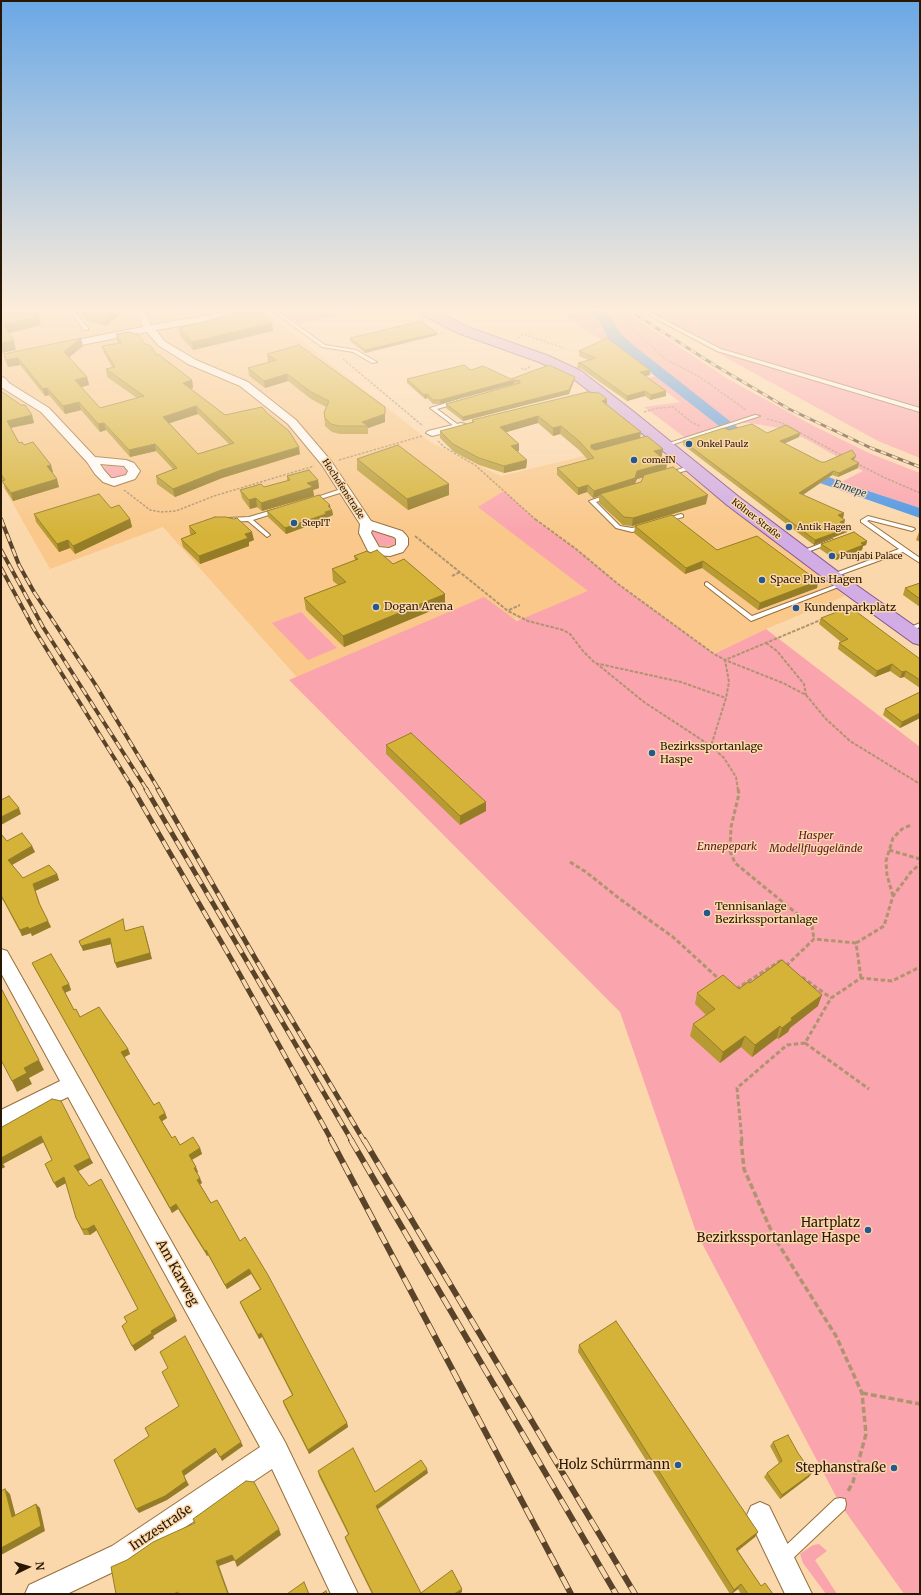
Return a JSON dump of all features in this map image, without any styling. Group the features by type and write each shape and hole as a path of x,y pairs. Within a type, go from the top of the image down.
{"main road":[{"name":"Kölner Straße","path":"586,385 593,393 629,416 657,441 800,553 837,580 916,631"}],"street":[{"path":"7,385 16,393 45,410 92,460 99,472 107,480 114,482 131,477 134,471 133,468 126,463 92,460"},
{"name":"Hochofenstraße","path":"246,385 292,422 331,462 344,490 366,524"},
{"path":"432,434 473,423"},
{"name":"Am Karweg","path":"1,956 276,1451 345,1594"},
{"path":"1,1120 72,1085"},
{"name":"Intzestraße","path":"38,1594 122,1555 276,1451"},
{"path":"760,1515 799,1594"}],"lane":[{"path":"838,385 920,410"},
{"path":"458,427 433,408 463,400"},
{"path":"657,441 708,433 757,416"},
{"path":"662,475 692,467"},
{"path":"308,501 344,490"},
{"path":"615,495 592,501 618,527 632,530 653,524"},
{"path":"220,521 226,519 250,519 286,508"},
{"path":"660,522 682,516"},
{"path":"912,529 868,518 863,521 920,561"},
{"path":"250,519 267,535"},
{"path":"800,553 835,540"},
{"path":"707,584 751,619 904,550"},
{"path":"782,1559 840,1504"}],"path":[{"path":"375,385 432,434 444,447 475,464 539,523 576,549 618,584 714,654 806,694 826,719 850,741 920,784"},
{"path":"629,416 658,408 673,407 691,422 700,425 708,433"},
{"path":"114,482 150,510 167,512 188,508 214,496 260,481 432,434"},
{"path":"413,534 508,611 528,621 564,630 570,634 583,651 595,663 644,702 711,746 724,758 736,777 739,794 732,827 730,851 735,863 812,926 814,939"},
{"path":"452,576 460,572"},
{"path":"508,611 520,605"},
{"path":"725,660 830,616"},
{"path":"765,642 777,651 790,666 804,684 806,694"},
{"path":"711,746 726,698 729,682 725,660"},
{"path":"595,663 681,682 726,698"},
{"path":"893,896 886,861 894,838 902,829 911,825"},
{"path":"889,850 920,859"},
{"path":"570,862 586,872 620,899 673,937 722,982"},
{"path":"786,966 814,939 856,943 884,926 893,896 911,872 920,864"},
{"path":"856,943 861,978"},
{"path":"737,995 733,992 780,961 792,970"},
{"path":"805,1043 831,998 861,978 892,981 920,967"},
{"path":"798,975 831,998"},
{"path":"840,1504 853,1482 866,1434 862,1393 836,1336 774,1237 744,1169 737,1088 787,1045 805,1043 869,1089"},
{"path":"862,1393 920,1404"}],"shaded area":[{"path":"1,385 359,385 432,443 501,476 645,441 845,596 766,629 701,660 532,624 472,604 303,684 163,527 50,569 1,483","holes":["107,465 126,469 127,473 118,477 110,476 103,467"]}],"green space":[{"path":"653,385 667,385 719,426 717,429 687,439 644,407 680,402 668,393"},
{"path":"683,385 740,385 812,425 869,453 920,473 920,508 841,482 863,471 804,438 779,428 751,423 730,423"},
{"path":"776,385 837,385 920,410 920,458 878,441"},
{"path":"841,385 920,385 920,409"},
{"path":"107,465 125,468 128,471 124,475 113,477 110,476 103,467"},
{"name":"Ennepepark","path":"504,491 539,523 576,549 618,584 714,654 766,629 920,747 920,1594 904,1594 840,1504 696,1232 620,1012 289,680 484,597 517,621 588,591 478,507"},
{"path":"373,530 393,537 396,542 393,545 387,546 377,545 371,532"},
{"path":"301,612 337,648 308,660 272,623"},
{"path":"819,1544 827,1551 815,1560 837,1594 826,1594 803,1563 800,1554 813,1545"}],"water":[{"name":"Ennepe","path":"667,385 685,385 745,433 814,471 841,482 920,508 920,518 817,482 719,426"}],"building":[{"path":"40,385 80,385 100,408 144,396 129,385 186,385 225,415 262,407 289,431 299,447 221,470 173,489 156,476 177,468 155,444 129,450 104,423 98,424 79,402 63,406 47,388 43,389","holes":["196,406 234,443 198,454 163,417"]},
{"path":"302,385 355,385 385,407 385,414 362,422 368,426 339,426 331,424 325,418 324,413 329,401 311,392"},
{"path":"414,385 494,385 440,400 433,400 427,394 424,395"},
{"path":"511,385 571,385 569,390 463,417 446,404"},
{"path":"612,385 658,385 666,391 651,395 645,391 627,396"},
{"path":"1,391 21,405 25,405 32,415 7,421 19,443 22,442 24,445 33,442 51,465 47,466 57,479 11,493 2,481 5,480 1,474"},
{"path":"587,392 599,393 607,399 602,401 641,432 591,445 591,448 595,450 647,436 663,449 654,451 667,463 637,471 635,478 594,491 588,485 578,488 557,468 594,458 580,442 561,426 553,428 538,416 500,427 519,444 511,446 527,460 504,466 479,458 453,444 440,431 474,422 472,420"},
{"path":"752,424 767,433 786,425 800,433 780,441 821,462 825,462 852,450 856,456 851,459 859,463 839,473 833,471 799,493 844,513 838,515 845,520 840,522 848,528 815,540 683,441 724,428 729,430"},
{"path":"398,445 449,484 407,499 357,459"},
{"path":"673,467 708,495 633,518 624,517 600,494 641,482 644,475"},
{"path":"309,470 318,480 307,483 313,487 261,503 256,498 249,500 240,490 261,484 264,487 290,480 287,476"},
{"path":"99,494 111,508 119,505 130,519 73,546 68,540 57,544 34,514"},
{"path":"319,495 330,505 328,506 332,510 325,512 326,514 285,528 267,511"},
{"path":"672,515 717,550 757,536 818,581 760,603 703,561 686,568 635,526"},
{"path":"215,517 237,518 252,532 245,534 248,538 199,556 181,539 196,533 189,526"},
{"path":"854,532 867,541 861,543 863,545 838,555 821,544"},
{"path":"377,550 393,564 404,559 445,594 343,636 304,598 346,582 332,569 358,559 354,556 367,551 370,553"},
{"path":"920,583 920,599 905,588"},
{"path":"850,607 920,659 920,680 906,671 902,672 892,664 877,671 839,643 848,639 821,618"},
{"path":"920,692 920,713 902,722 885,709"},
{"path":"411,733 486,802 460,816 386,745"},
{"path":"9,796 19,808 1,817 1,800"},
{"path":"22,833 32,846 8,860 23,878 49,865 57,874 33,884 39,903 48,921 29,929 28,927 20,930 1,895 1,834 7,841"},
{"path":"123,919 125,931 143,926 150,953 115,963 110,938 81,946 79,941"},
{"path":"51,954 69,984 62,987 74,1010 76,1009 80,1017 99,1007 128,1049 121,1052 154,1105 159,1102 165,1113 159,1117 172,1138 175,1136 180,1145 193,1137 200,1148 189,1155 200,1178 197,1180 211,1203 217,1200 240,1241 245,1237 268,1275 347,1423 308,1450 283,1401 293,1395 261,1333 258,1335 240,1302 261,1289 249,1269 225,1285 206,1250 205,1251 176,1204 170,1208 32,963"},
{"path":"782,960 822,995 791,1018 792,1020 782,1028 780,1026 755,1045 745,1036 723,1052 693,1024 715,1009 697,993 723,975 739,989"},
{"path":"1,988 39,1060 24,1068 27,1073 12,1081 1,1060"},
{"path":"52,1099 61,1101 90,1158 74,1166 89,1186 101,1179 175,1316 151,1331 152,1333 132,1346 122,1326 127,1322 124,1317 138,1309 94,1225 87,1229 82,1229 76,1218 64,1177 54,1183 45,1164 52,1160 41,1136 1,1158 1,1125 2,1127"},
{"path":"616,1321 758,1532 736,1549 761,1586 765,1583 773,1594 748,1594 741,1584 734,1590 579,1345"},
{"path":"185,1336 241,1442 220,1457 215,1448 182,1471 186,1481 165,1496 136,1509 114,1460 149,1436 145,1428 179,1406 162,1372 168,1368 160,1352"},
{"path":"788,1435 812,1473 782,1495 767,1473 782,1461 773,1442"},
{"path":"353,1448 375,1492 421,1460 427,1469 376,1506 421,1593 452,1570 462,1589 454,1594 373,1594 345,1537 349,1534 318,1471"},
{"path":"246,1481 254,1482 279,1529 235,1561 232,1555 216,1561 228,1594 179,1594 178,1592 173,1594 116,1594 111,1567 127,1560 153,1542 195,1523 193,1519"},
{"path":"5,1489 12,1517 36,1504 41,1526 1,1548 1,1491"},
{"path":"304,1582 309,1594 287,1594"}],"railway":[{"path":"749,385 789,409 871,448 920,467"},
{"path":"1,519 19,565 34,592 95,684 159,790"},
{"path":"1,550 43,627 147,790"},
{"path":"1,568 34,629 134,790"},
{"path":"133,789 234,964 332,1141"},
{"path":"146,789 352,1141"},
{"path":"158,789 255,958 364,1141"},
{"path":"331,1140 571,1594"},
{"path":"351,1140 616,1594"},
{"path":"364,1140 635,1594"}],"place":[{"name":"Onkel Paulz","path":"689,444"},
{"name":"comeIN","path":"634,460"},
{"name":"StepIT","path":"294,523"},
{"name":"Antik Hagen","path":"789,527"},
{"name":"Punjabi Palace","path":"832,556"},
{"name":"Space Plus Hagen","path":"762,580"},
{"name":"Dogan Arena","path":"376,607"},
{"name":"Kundenparkplatz","path":"796,608"},
{"name":"Bezirkssportanlage Haspe","path":"652,753"},
{"name":"Tennisanlage Bezirkssportanlage","path":"707,913"},
{"name":"Hartplatz Bezirkssportanlage Haspe","path":"868,1230"},
{"name":"Holz Schürrmann","path":"678,1465"},
{"name":"Stephanstraße","path":"894,1468"}],"park label":[{"name":"Hasper Modellfluggelände","path":"816,842"}]}
